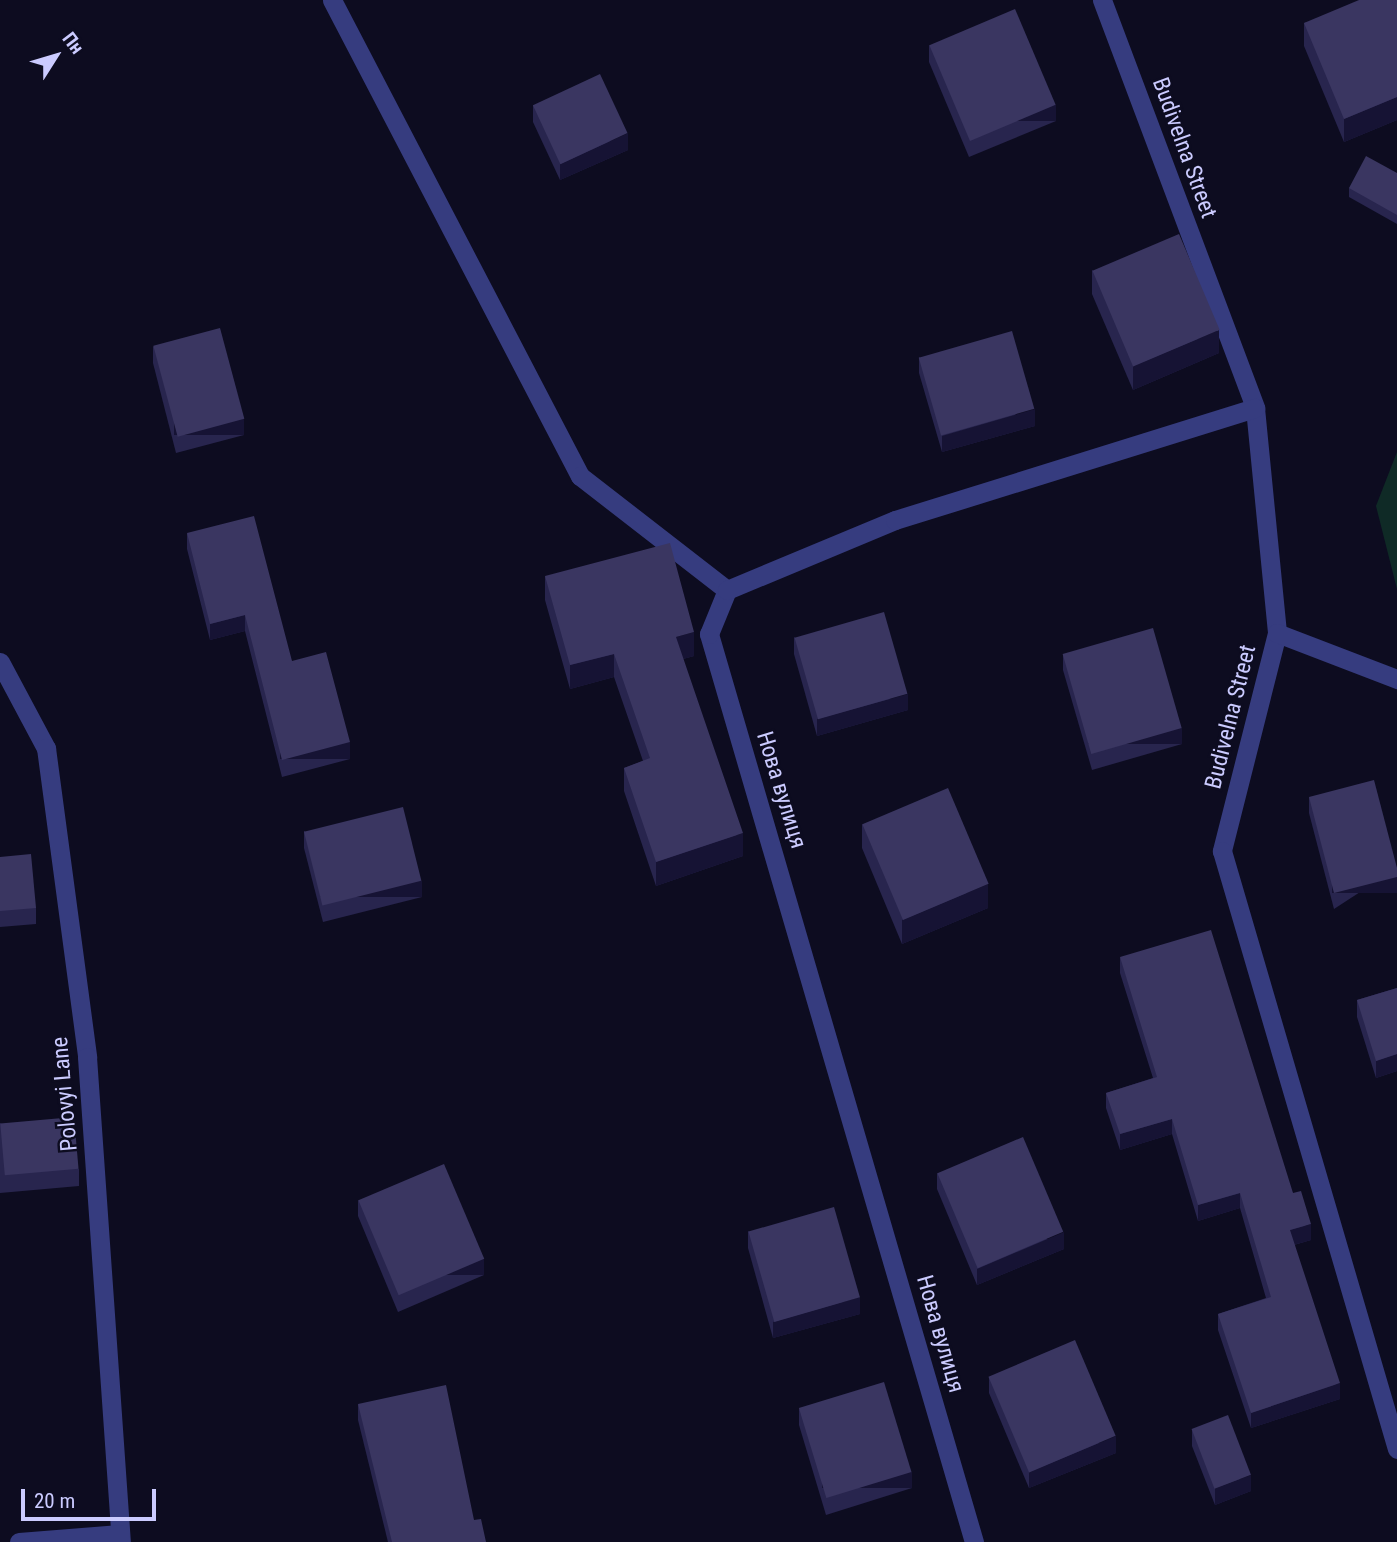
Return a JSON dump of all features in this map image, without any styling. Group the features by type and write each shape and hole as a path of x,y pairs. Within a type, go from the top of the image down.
{"street":[{"path":"332,0 580,476 727,590 895,520 1255,408"},
{"name":"Budivelna Street","path":"1102,0 1255,408 1278,634 1222,851 1397,1449"},
{"name":"Нова вулиця","path":"727,590 709,634 974,1542"},
{"path":"1278,634 1397,679"},
{"name":"Polovyi Lane","path":"0,662 46,748 87,1057 121,1538 19,1542"}],"green space":[{"path":"1397,452 1397,589 1376,506"}],"building":[{"path":"1359,0 1397,0 1397,97 1344,119 1304,23"},
{"path":"1015,9 1056,105 970,141 929,45"},
{"path":"600,74 627,133 560,164 533,105"},
{"path":"1366,156 1397,173 1397,215 1349,188"},
{"path":"1179,234 1220,330 1133,366 1092,271"},
{"path":"220,328 244,419 178,437 153,346"},
{"path":"1012,331 1034,409 941,436 919,358"},
{"path":"254,516 292,661 326,652 350,742 282,760 245,615 210,624 187,533"},
{"path":"670,543 694,632 676,637 743,833 656,862 624,768 650,758 614,654 570,665 545,576"},
{"path":"884,612 907,694 818,719 795,638"},
{"path":"1153,628 1182,728 1091,754 1063,654"},
{"path":"1374,780 1397,877 1334,893 1309,797"},
{"path":"948,788 989,884 903,920 862,824"},
{"path":"403,807 421,881 322,905 304,832"},
{"path":"31,854 36,908 0,911 0,857"},
{"path":"1211,930 1293,1193 1301,1191 1311,1224 1290,1230 1340,1383 1251,1413 1218,1314 1271,1297 1240,1193 1198,1205 1172,1119 1120,1134 1106,1093 1157,1077 1120,957"},
{"path":"1397,988 1397,1054 1376,1061 1357,1000"},
{"path":"74,1117 79,1169 5,1175 0,1123"},
{"path":"1023,1137 1063,1232 978,1268 937,1173"},
{"path":"444,1164 484,1259 399,1295 358,1200"},
{"path":"834,1207 860,1297 774,1322 748,1232"},
{"path":"1075,1340 1116,1436 1029,1472 988,1377"},
{"path":"884,1382 911,1472 826,1498 799,1408"},
{"path":"446,1385 474,1520 481,1519 486,1542 392,1542 358,1404"},
{"path":"1228,1415 1251,1475 1215,1489 1192,1429"}]}
